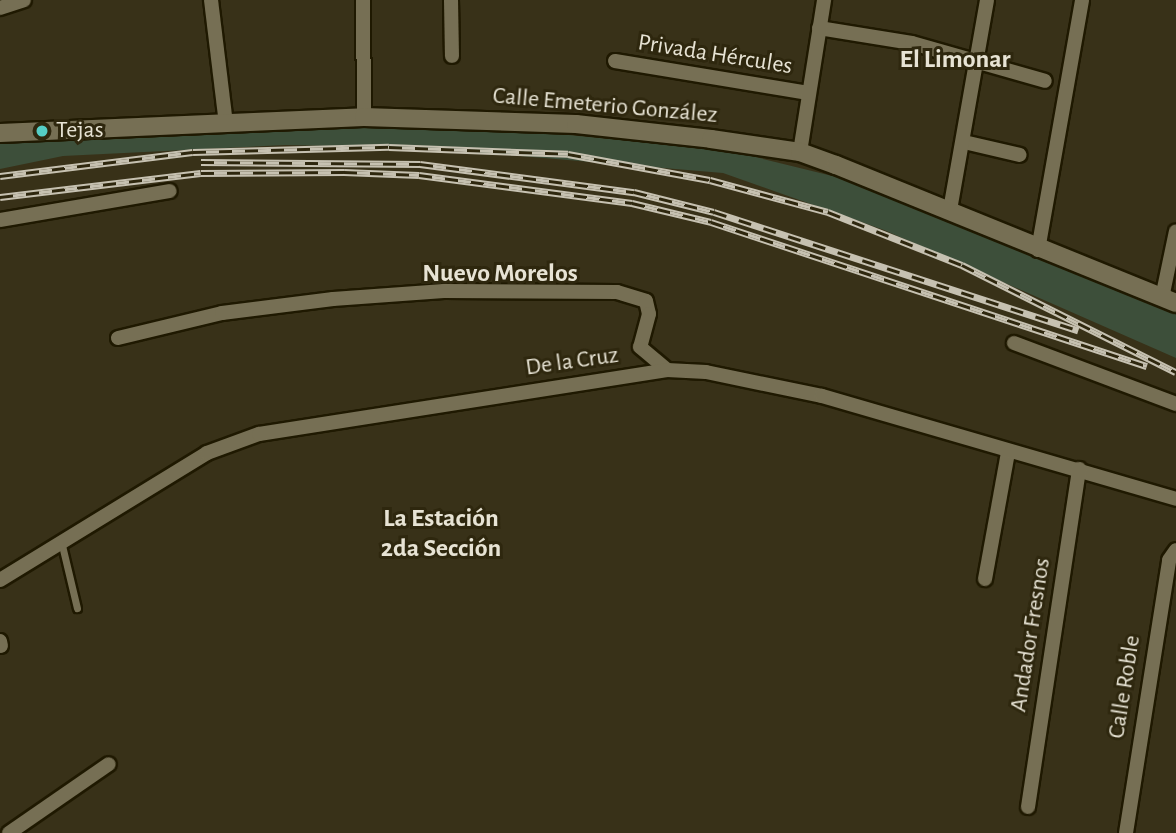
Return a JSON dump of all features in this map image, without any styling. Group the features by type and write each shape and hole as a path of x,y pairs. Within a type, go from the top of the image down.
{"street":[{"path":"0,8 24,0"},
{"path":"211,0 226,124"},
{"path":"363,0 365,117"},
{"path":"451,0 452,56"},
{"path":"800,152 824,0"},
{"path":"950,210 987,0"},
{"path":"1038,250 1082,0"},
{"path":"819,28 978,61 1045,80"},
{"name":"Privada Hércules","path":"615,61 808,93"},
{"path":"0,115 3,133"},
{"name":"Calle Emeterio González","path":"3,133 365,117 576,124 800,152 950,210 1038,250 1169,301"},
{"path":"964,142 1020,155"},
{"path":"0,220 170,191"},
{"path":"1169,301 1176,232"},
{"path":"118,338 172,323 333,299 444,291 617,292 646,301 649,314 640,347 667,370"},
{"path":"1014,343 1176,404"},
{"name":"De la Cruz","path":"0,580 207,453 259,434 667,370 706,372 822,396 1176,499"},
{"path":"985,579 1008,452"},
{"name":"Andador Fresnos","path":"1028,807 1079,469"},
{"name":"Calle Roble","path":"1126,833 1167,573 1176,550"},
{"path":"9,833 109,764"}],"lane":[{"path":"61,541 77,608"}],"green space":[{"path":"467,125 731,151 861,183 1176,314 1176,358 884,230 723,173 425,148 286,145 63,156 0,169 0,141 257,126"}],"railway":[{"path":"0,176 193,152 389,147 568,154 710,180 828,212 962,265 1176,372"},
{"path":"201,162 420,164 634,192 714,212 1078,330"},
{"path":"0,197 201,173 344,172 419,175 632,203 711,222 1147,366"}],"place":[{"name":"Tejas","path":"42,131"}],"district":[{"name":"El Limonar","path":"955,60"},
{"name":"Nuevo Morelos","path":"500,274"},
{"name":"La Estación 2da Sección","path":"441,534"}]}
